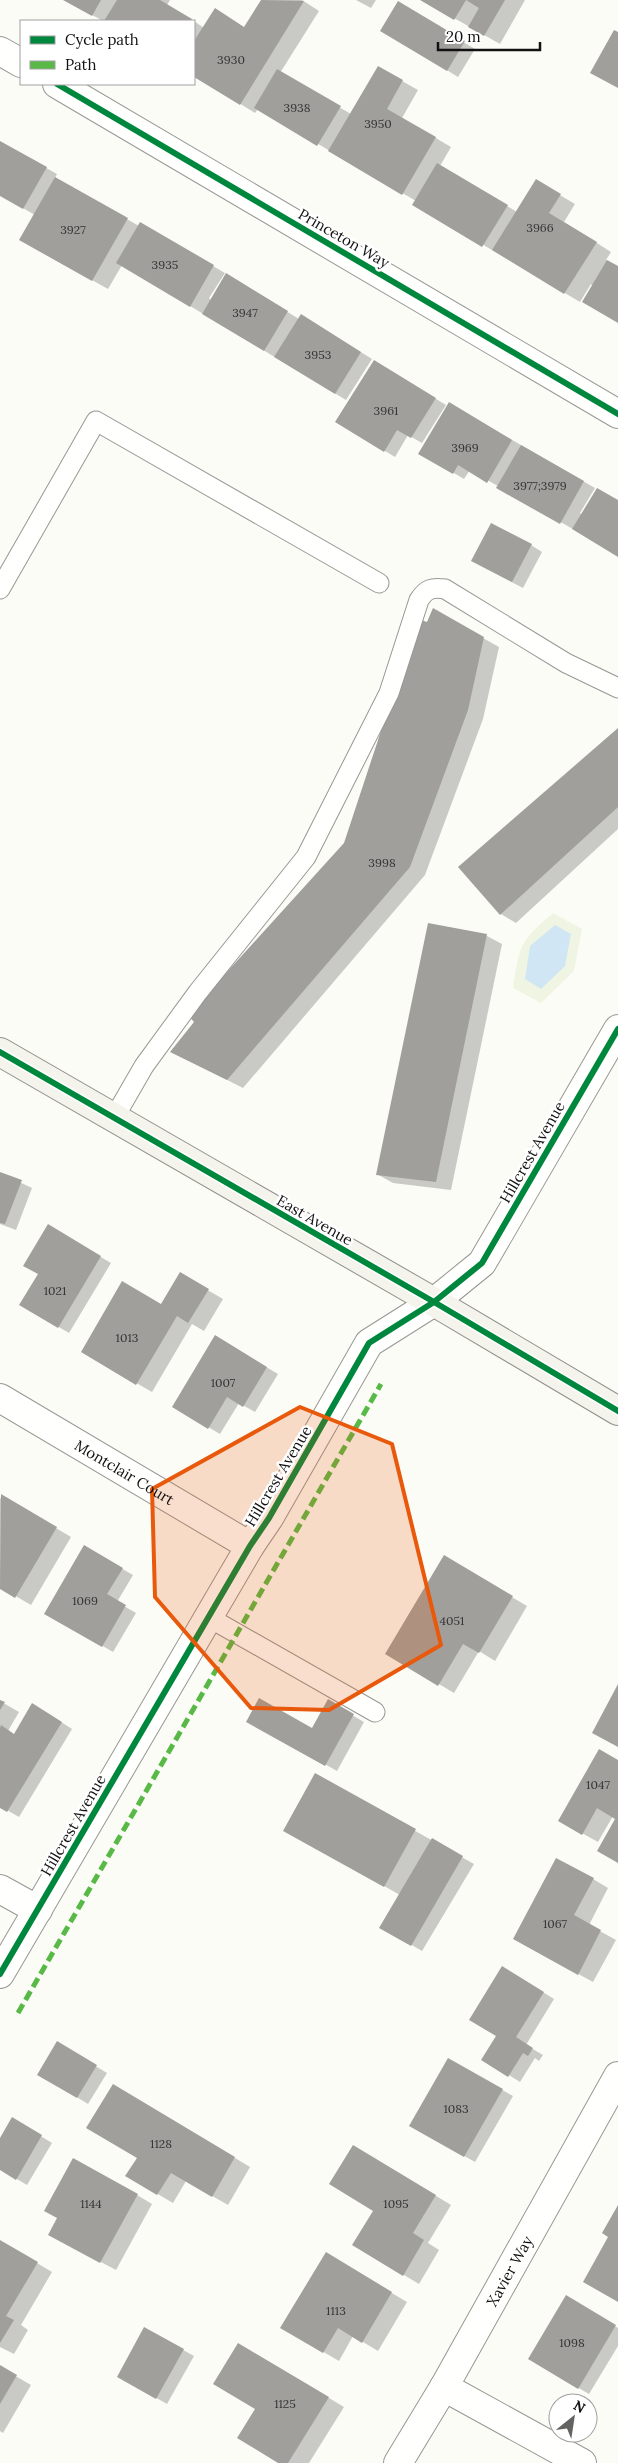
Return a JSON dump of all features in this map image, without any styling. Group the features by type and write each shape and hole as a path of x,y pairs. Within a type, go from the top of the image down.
{"main road":[{"name":"East Avenue","path":"0,1052 434,1302 618,1411"}],"street":[{"path":"0,50 20,62"},
{"name":"Princeton Way","path":"58,85 618,414"},
{"name":"Hillcrest Avenue","path":"0,1974 208,1617 269,1518 369,1343 434,1302 482,1263 618,1028"},
{"name":"Montclair Court","path":"0,1398 250,1546"},
{"path":"0,1889 38,1910"},
{"name":"Xavier Way","path":"398,2463 444,2387 618,2076"},
{"path":"444,2387 582,2463"}],"lane":[{"path":"0,589 96,421 379,583"},
{"path":"114,1118 144,1066 198,992 306,857 388,692 419,600 424,592 434,588 445,589 566,663 618,688"},
{"path":"208,1617 375,1712"}],"highlighted area":[{"path":"300,1407 392,1444 441,1645 329,1710 251,1708 155,1597 152,1489"}],"green space":[{"path":"553,913 582,929 574,971 541,1003 513,988 517,962 523,945 533,931"}],"water":[{"path":"555,925 571,934 565,966 541,989 525,979 530,946"}],"building":[{"path":"63,0 101,0 92,16"},
{"path":"117,0 160,0 192,19 191,20 105,20"},
{"path":"261,0 304,1 240,105 195,78 195,39 215,8 244,27"},
{"path":"420,0 466,0 454,20"},
{"path":"466,0 505,0 484,36 468,27 479,8"},
{"path":"398,1 465,41 447,71 380,31"},
{"path":"614,30 618,32 618,88 590,73"},
{"path":"378,66 403,80 387,109 436,137 402,195 328,151"},
{"path":"277,69 341,106 317,146 254,108"},
{"path":"0,141 47,167 23,209 0,196"},
{"path":"437,163 508,205 482,247 412,205"},
{"path":"55,177 128,218 92,281 19,240"},
{"path":"536,179 561,194 549,213 597,242 564,294 492,250"},
{"path":"140,222 214,265 190,307 116,263"},
{"path":"607,260 618,266 618,323 582,302"},
{"path":"226,273 288,311 264,351 202,314"},
{"path":"301,314 361,352 335,394 274,357"},
{"path":"374,360 436,398 411,438 397,430 384,452 335,422"},
{"path":"449,402 512,440 487,483 458,465 453,474 418,454"},
{"path":"521,445 584,481 560,524 496,488"},
{"path":"597,488 618,500 618,557 572,529"},
{"path":"491,523 532,544 512,582 471,561"},
{"path":"433,608 484,637 468,710 410,867 227,1080 170,1052 194,1022 188,1015 344,843 418,619 427,622"},
{"path":"618,728 618,807 500,915 458,867"},
{"path":"428,923 487,934 436,1182 376,1175"},
{"path":"0,1172 22,1180 5,1224 0,1223"},
{"path":"48,1224 101,1256 58,1328 19,1305 38,1274 23,1266"},
{"path":"180,1272 209,1289 188,1323 177,1316 136,1385 81,1352 122,1281 161,1304"},
{"path":"215,1335 267,1367 243,1407 227,1397 208,1429 172,1407"},
{"path":"1,1494 57,1527 15,1598 0,1589"},
{"path":"84,1545 123,1568 107,1594 126,1605 102,1647 44,1614"},
{"path":"444,1555 513,1596 479,1653 463,1644 438,1686 385,1654"},
{"path":"618,1684 618,1747 592,1733"},
{"path":"259,1698 312,1728 328,1699 354,1714 325,1766 246,1722"},
{"path":"0,1700 5,1702 0,1710"},
{"path":"32,1703 62,1722 7,1812 0,1808 0,1728 1,1725 14,1734"},
{"path":"599,1749 618,1760 618,1863 597,1851 615,1819 597,1808 582,1835 558,1821"},
{"path":"315,1773 416,1829 384,1887 283,1831"},
{"path":"432,1838 463,1856 411,1946 379,1928"},
{"path":"556,1858 594,1878 574,1915 601,1930 578,1975 513,1939"},
{"path":"502,1966 544,1992 516,2037 533,2048 528,2056 523,2053 508,2077 481,2060 496,2036 469,2020"},
{"path":"57,2041 97,2065 77,2098 37,2075"},
{"path":"448,2058 503,2089 464,2157 409,2126"},
{"path":"113,2084 235,2157 212,2197 171,2173 157,2195 125,2176 137,2158 86,2128"},
{"path":"12,2117 42,2135 16,2180 0,2170 0,2138"},
{"path":"353,2145 436,2195 413,2233 424,2240 403,2276 352,2245 373,2211 329,2184"},
{"path":"73,2158 138,2194 100,2263 48,2235 57,2218 44,2211"},
{"path":"618,2205 618,2302 583,2282 608,2237 602,2233"},
{"path":"0,2240 38,2262 6,2316 14,2320 0,2343"},
{"path":"326,2252 392,2292 362,2343 338,2328 323,2353 280,2328"},
{"path":"566,2295 616,2325 578,2389 528,2359"},
{"path":"144,2327 184,2349 156,2399 117,2377"},
{"path":"238,2343 329,2397 288,2463 278,2463 237,2438 255,2409 213,2384"},
{"path":"0,2365 17,2375 0,2404"}],"marked path":[{"path":"18,2013 381,1384"}],"cycle path":[{"path":"59,85 618,414"},
{"path":"0,1974 250,1546 269,1518 369,1343 434,1302 482,1263 618,1029"},
{"path":"0,1052 434,1302 618,1411"}]}
